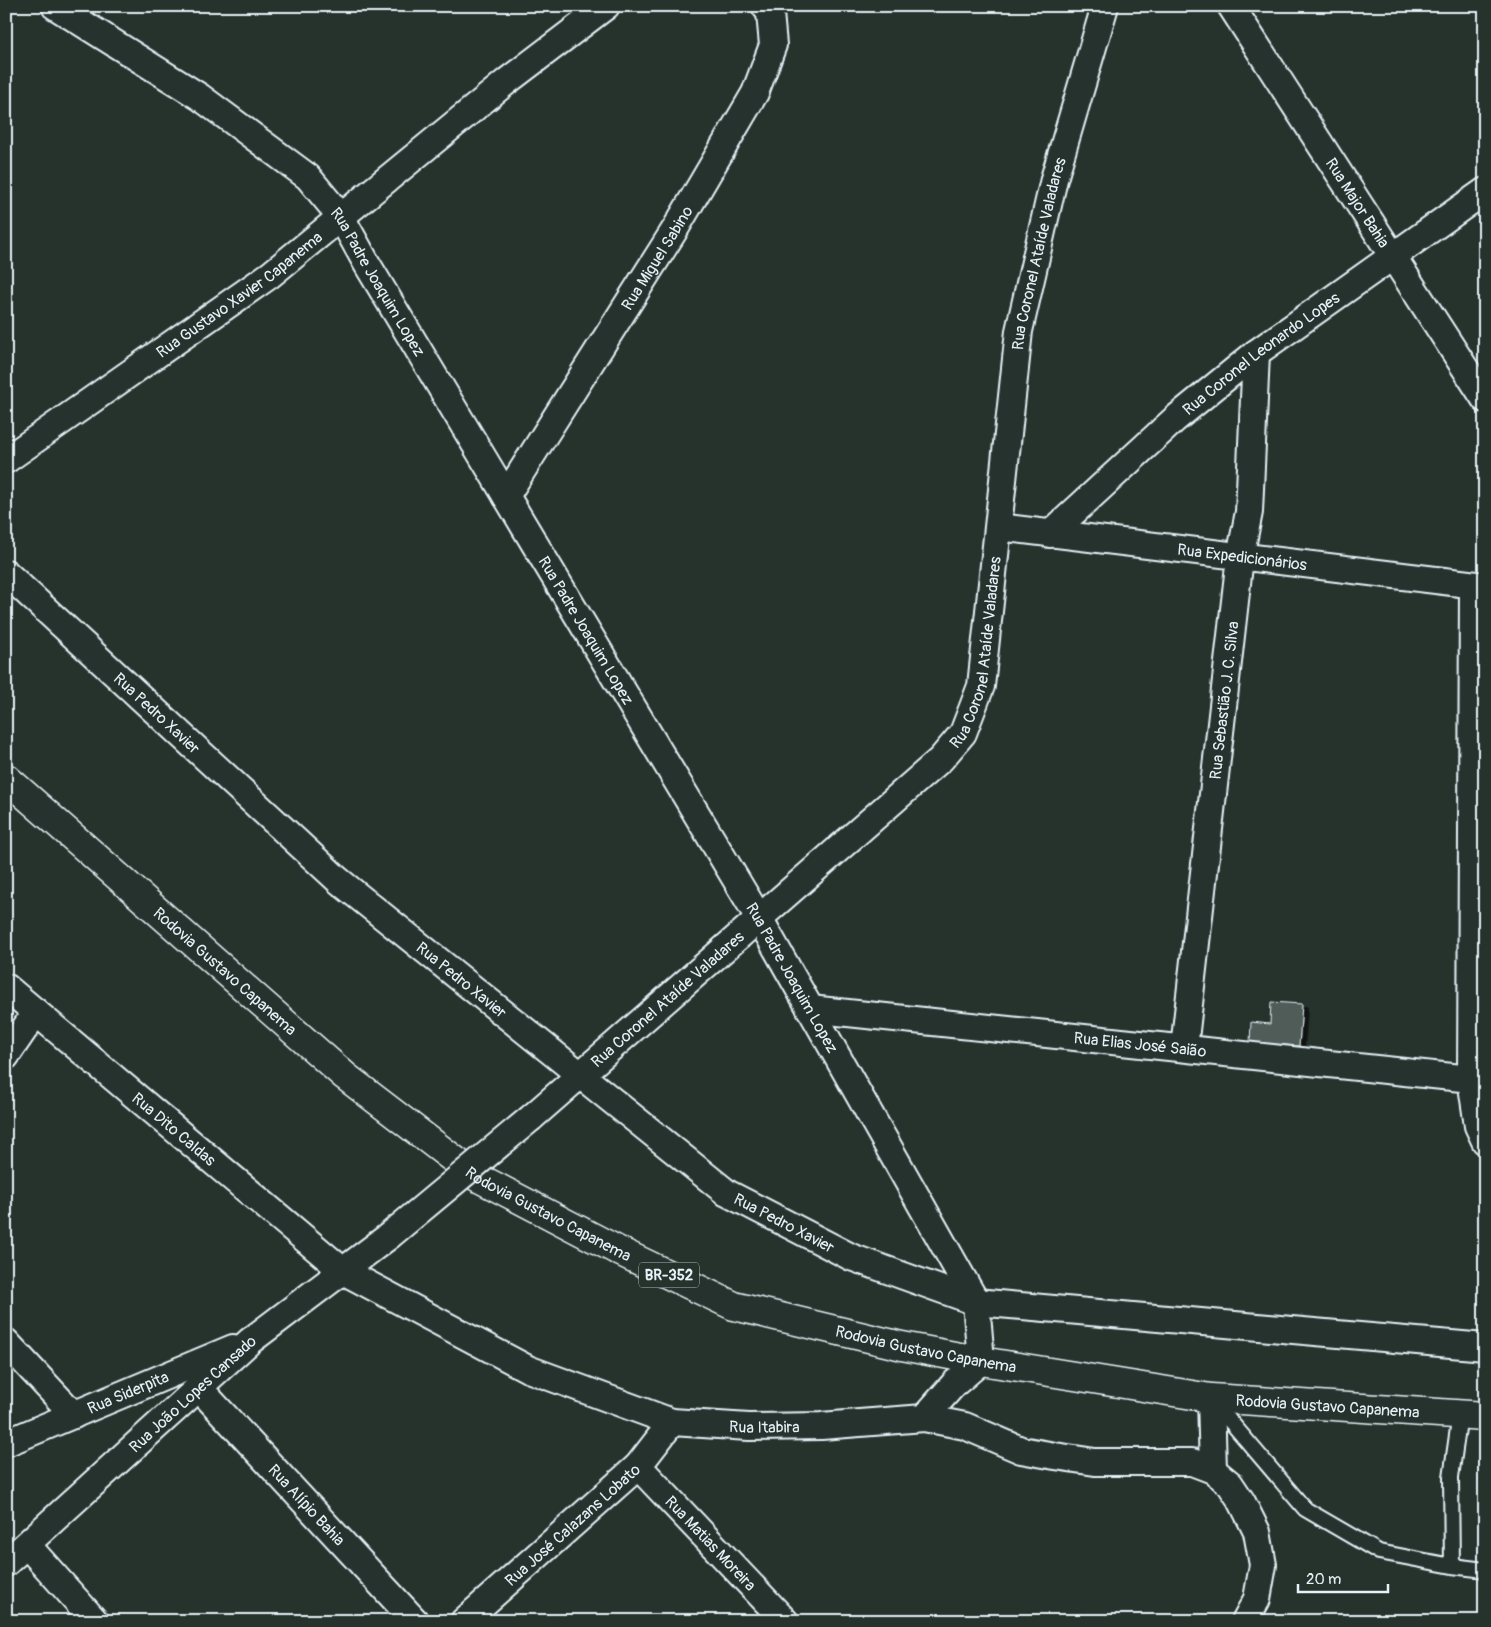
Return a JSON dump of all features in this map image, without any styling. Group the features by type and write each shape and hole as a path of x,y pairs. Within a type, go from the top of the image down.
{"main road":[{"name":"Rodovia Gustavo Capanema","path":"6,778 345,1076 477,1177 618,1251 734,1306 902,1346 981,1361 1211,1398 1472,1415"}],"street":[{"name":"Rua Padre Joaquim Lopez","path":"55,6 208,103 308,177 341,217 367,264 759,918 976,1302 981,1361"},
{"name":"Rua Gustavo Xavier Capanema","path":"6,460 270,275 506,82 606,6"},
{"name":"Rua Miguel Sabino","path":"506,496 674,231 754,94 773,45 770,13 765,6"},
{"name":"Rua Coronel Ataíde Valadares","path":"390,1236 531,1118 941,759 963,733 981,686 1020,331 1054,179 1105,6"},
{"name":"Rua Major Bahia","path":"1231,6 1485,398"},
{"name":"Rua Coronel Leonardo Lopes","path":"1050,534 1175,418 1256,353 1485,191"},
{"name":"Rua Sebastião J. C. Silva","path":"1184,1048 1240,557 1249,512 1256,353"},
{"name":"Rua Expedicionários","path":"999,527 1479,586"},
{"name":"Rua Pedro Xavier","path":"6,573 338,880 727,1193 851,1257 976,1302 1485,1347"},
{"path":"1479,586 1471,1079 1478,1126 1485,1141"},
{"name":"Rua Dito Caldas","path":"6,987 343,1271"},
{"name":"Rua Elias José Saião","path":"810,1009 1471,1079"},
{"path":"6,1056 36,1012"},
{"name":"Rua João Lopes Cansado","path":"6,1564 250,1341 390,1236"},
{"name":"Rua Itabira","path":"343,1271 528,1369 672,1422 749,1427 821,1426 924,1418 965,1426 1021,1450 1095,1462 1192,1462 1213,1470"},
{"name":"Rua Siderpita","path":"6,1443 250,1341"},
{"path":"6,1342 74,1415"},
{"path":"924,1418 954,1384 981,1361"},
{"name":"Rua Alípio Bahia","path":"199,1388 415,1621"},
{"path":"1211,1398 1213,1470 1230,1484 1258,1532 1263,1565 1258,1599 1245,1621"},
{"name":"Rua José Calazans Lobato","path":"464,1621 638,1466 672,1422"},
{"name":"Rua Matias Moreira","path":"638,1466 785,1621"},
{"path":"27,1545 95,1621"}],"lane":[{"path":"1211,1398 1305,1509 1379,1552 1452,1566 1485,1570"},
{"path":"1452,1566 1451,1477 1472,1415"}],"building":[{"path":"1271,1002 1302,1004 1299,1046 1250,1043 1251,1022 1270,1024"}]}
